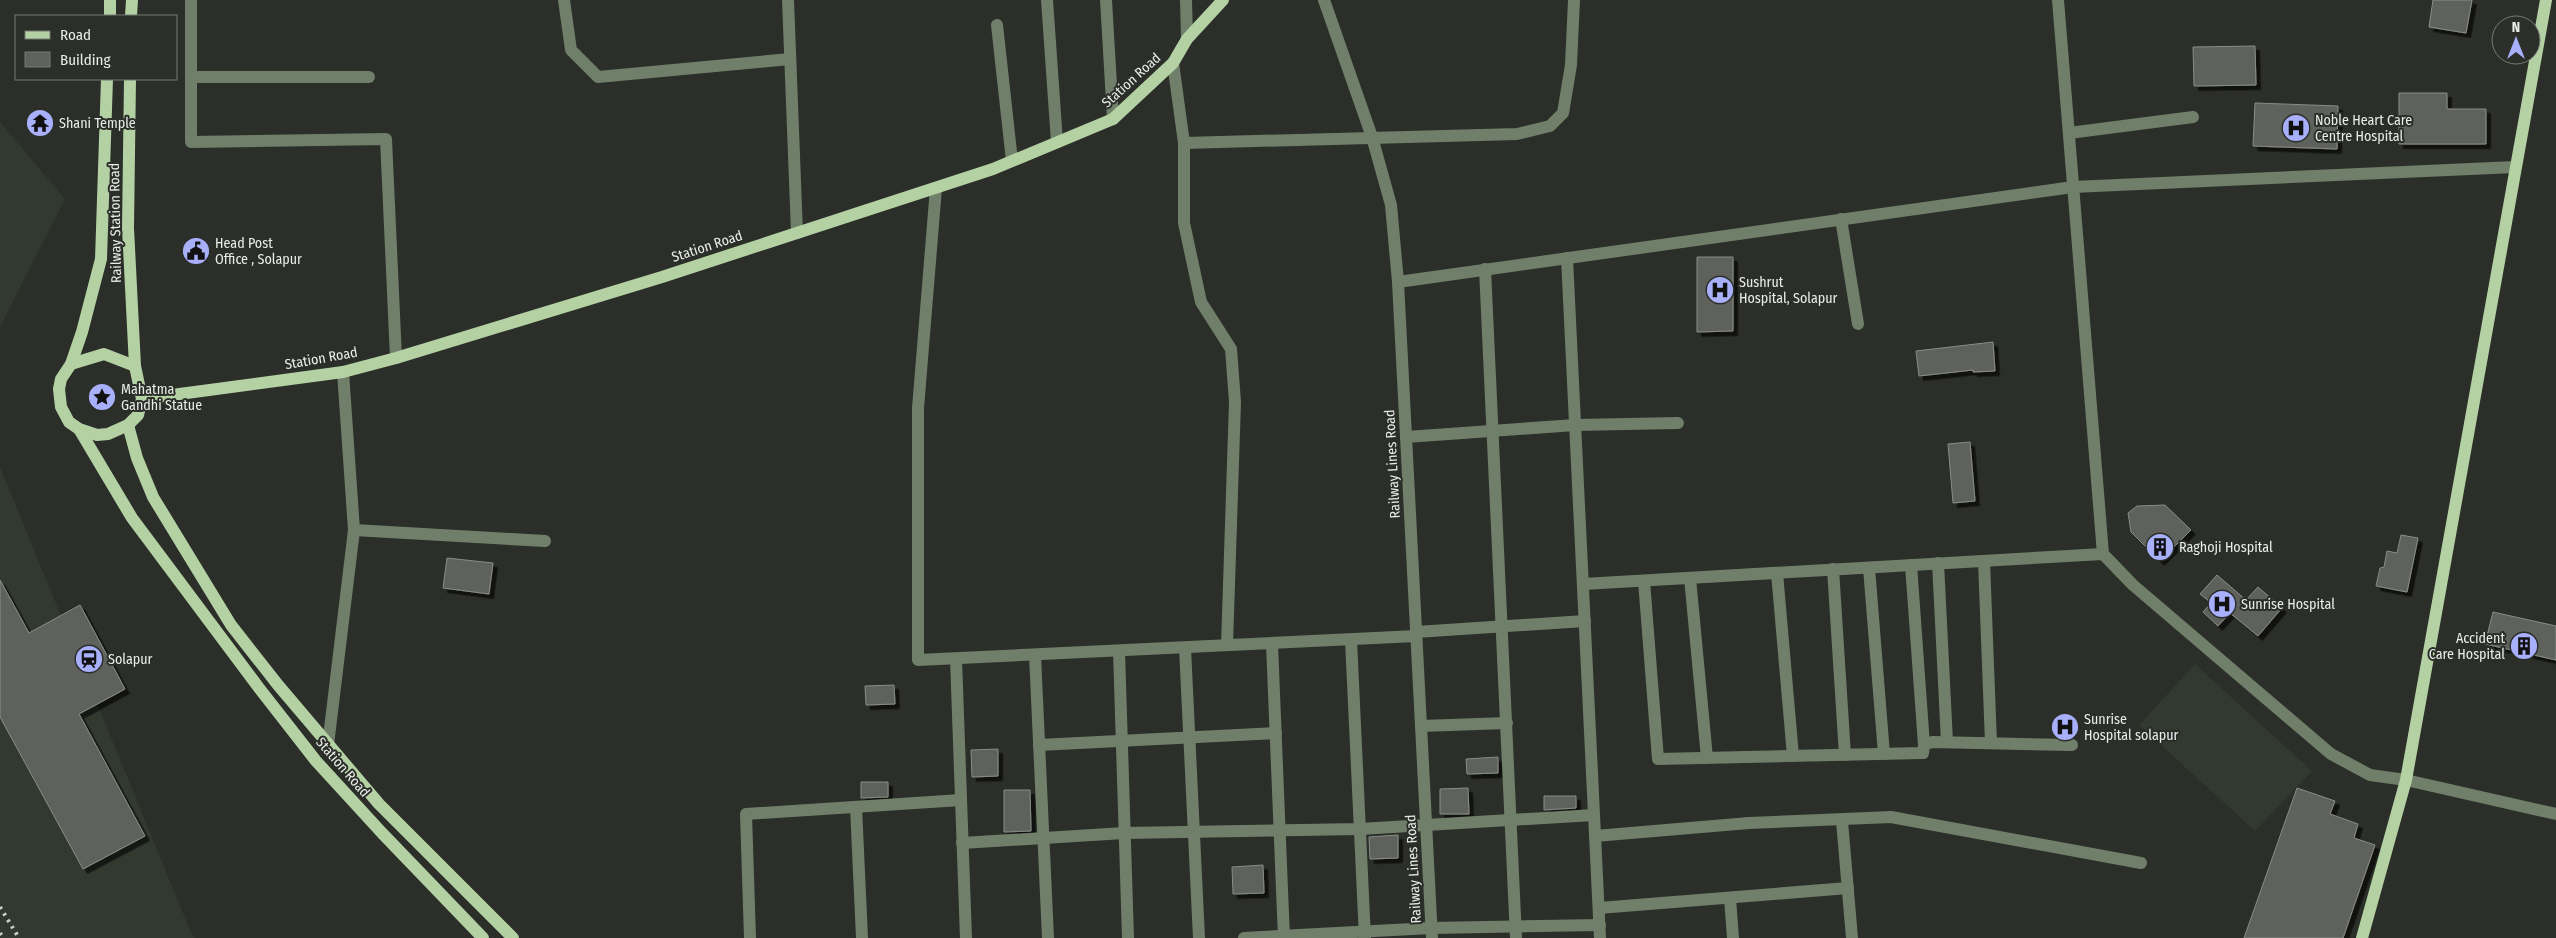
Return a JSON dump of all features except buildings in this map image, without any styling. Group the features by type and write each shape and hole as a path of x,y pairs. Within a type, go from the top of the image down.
{"main road":[{"path":"110,0 110,15"},
{"path":"131,15 132,0"},
{"name":"Station Road","path":"142,399 343,372 396,358 662,277 936,188 1012,161 1113,119 1173,62 1187,39 1223,0"},
{"path":"2362,938 2406,780 2546,0"},
{"name":"Railway Station Road","path":"71,364 101,259 107,80"},
{"name":"Railway Station Road","path":"130,80 128,228 135,366"},
{"path":"104,354 135,366 142,399 138,415 128,425 108,434 97,435 79,429 68,422 60,399 62,379 71,364 104,354"},
{"name":"Station Road","path":"128,425 137,458 153,497 231,625 278,685 379,804 513,938"},
{"name":"Station Road","path":"79,429 132,518 264,696 316,761 483,938"}],"street":[{"path":"191,0 191,142 386,138 396,358"},
{"path":"564,0 571,50 598,77 790,59"},
{"path":"788,0 797,233"},
{"path":"1047,0 1057,142"},
{"path":"1106,0 1113,119"},
{"path":"1186,0 1187,39"},
{"name":"Railway Lines Road","path":"1324,0 1372,137 1390,205 1398,282 1431,933"},
{"path":"1184,143 1517,134 1550,126 1563,113 1571,65 1574,0"},
{"path":"2058,0 2104,554 2133,586 2331,754 2370,775 2406,780 2556,814"},
{"path":"996,25 1012,161"},
{"path":"1173,62 1184,143 1184,223 1201,302 1231,349 1235,402 1228,646"},
{"path":"191,77 369,77"},
{"path":"2069,133 2193,117"},
{"path":"1398,282 2073,187 2515,167"},
{"path":"936,188 918,408 918,660 1350,640 1502,626 1585,621"},
{"path":"1840,219 1858,324"},
{"path":"1567,258 1600,938"},
{"path":"1485,269 1516,932"},
{"path":"328,745 354,530 343,372"},
{"path":"1406,437 1575,425 1678,423"},
{"path":"354,530 545,541"},
{"path":"1583,584 2104,554"},
{"path":"1984,561 1991,743"},
{"path":"1938,563 1947,742"},
{"path":"1644,581 1658,759 1923,753 1924,745 1911,565"},
{"path":"1869,568 1884,754"},
{"path":"1833,570 1845,755"},
{"path":"1777,573 1793,756"},
{"path":"1690,578 1707,758"},
{"path":"1350,640 1365,935"},
{"path":"1272,644 1284,937"},
{"path":"1185,648 1199,938"},
{"path":"1119,651 1128,938"},
{"path":"1035,655 1048,938"},
{"path":"956,659 966,938"},
{"path":"1421,726 1507,723"},
{"path":"1039,745 1276,733"},
{"path":"1924,745 1932,742 1947,742 2072,745"},
{"path":"750,938 746,814 961,800"},
{"path":"856,807 862,938"},
{"path":"962,844 1124,832 1360,829 1594,815"},
{"path":"1595,836 1748,823 1842,821 1891,817 2141,863"},
{"path":"1842,821 1852,938"},
{"path":"1599,908 1848,888"},
{"path":"1730,898 1733,938"},
{"path":"1244,938 1516,932 1600,925"}],"shaded area":[{"path":"0,122 65,199 0,327"},
{"path":"0,467 190,930 195,938 0,938"},
{"path":"2195,664 2312,771 2255,831 2139,725"}],"railway":[{"path":"0,907 19,938"},
{"path":"0,933 3,938"}],"place":[{"name":"Shani Temple","path":"40,123"},
{"name":"Noble Heart Care Centre Hospital","path":"2296,128"},
{"name":"Head Post Office , Solapur","path":"196,251"},
{"name":"Sushrut Hospital, Solapur","path":"1720,290"},
{"name":"Mahatma Gandhi Statue","path":"102,397"},
{"name":"Raghoji Hospital","path":"2160,547"},
{"name":"Sunrise Hospital","path":"2222,604"},
{"name":"Accident Care Hospital","path":"2524,646"},
{"name":"Solapur","path":"89,659"},
{"name":"Sunrise Hospital solapur","path":"2065,727"}]}
